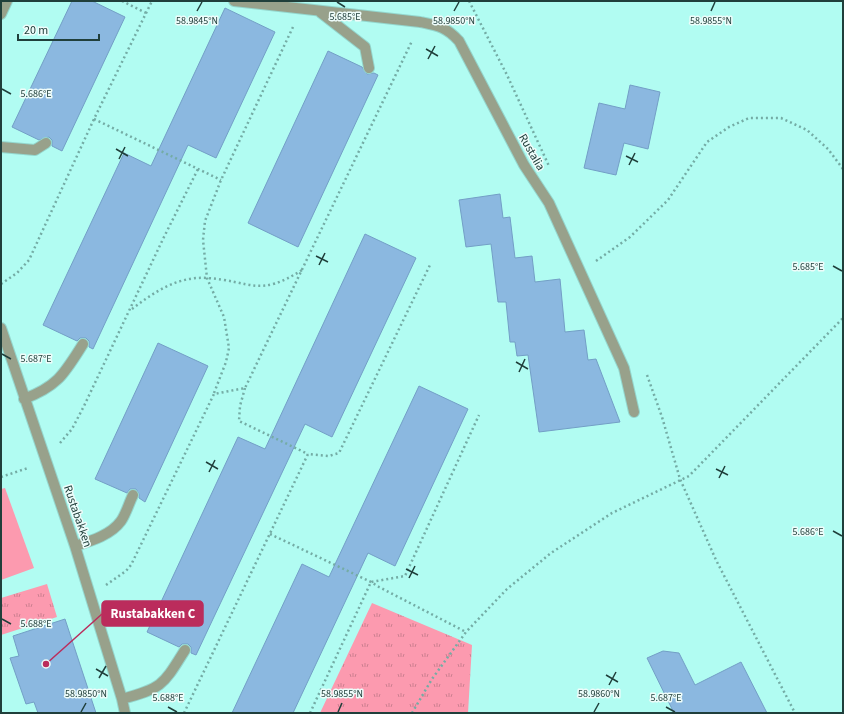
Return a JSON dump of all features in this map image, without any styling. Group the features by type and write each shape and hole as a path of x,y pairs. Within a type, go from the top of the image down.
{"street":[{"path":"1,14 7,1"},
{"path":"234,1 320,12 365,47 369,68"},
{"name":"Rustalia","path":"320,12 420,22 442,26 451,32 459,41 524,165 549,203 624,368 634,412"},
{"path":"1,147 35,150 46,143"},
{"name":"Rustabakken","path":"1,328 75,546 122,698 125,713"},
{"path":"24,399 53,385 66,371 83,344"},
{"path":"75,546 105,535 113,529 121,521 133,495"},
{"path":"122,698 153,690 166,681 185,650"}],"path":[{"path":"122,1 146,13"},
{"path":"1,284 17,273 29,260 94,119 152,1"},
{"path":"89,592 103,587 116,579 126,571 131,564 214,394 226,362 229,348 224,317 207,278 203,240 205,221 221,180 251,119 300,10"},
{"path":"420,22 245,388 240,406 239,421 308,454 335,455 339,453 430,265"},
{"path":"594,263 630,237 668,200 707,142 729,127 749,118 781,118 807,130 828,149 843,169"},
{"path":"94,119 221,180"},
{"path":"1,477 33,466 56,448 72,429 198,169"},
{"path":"131,310 150,295 169,284 189,279 207,278 256,286 265,286 284,281 302,270"},
{"path":"412,713 432,679 466,632 507,589 550,553 612,513 689,476 843,318"},
{"path":"214,394 245,388"},
{"path":"371,582 406,576 479,415"},
{"path":"184,713 308,454"},
{"path":"270,534 371,582 466,632"},
{"path":"310,713 371,582"}],"green space":[{"path":"5,488 34,568 1,580 1,489"},
{"path":"47,584 57,617 1,635 1,598"},
{"path":"372,603 472,645 468,713 320,713"}],"building":[{"path":"72,1 92,1 125,17 62,151 52,146 52,140 49,137 39,140 12,127"},
{"path":"225,8 275,32 216,158 188,145 93,349 89,347 89,341 86,338 80,338 77,341 43,325 124,153 151,166"},
{"path":"328,51 362,67 367,74 374,73 378,75 298,247 248,223"},
{"path":"630,85 660,92 648,149 624,143 616,175 584,168 599,103 625,109"},
{"path":"500,194 503,218 510,217 515,258 532,256 535,282 560,279 565,332 584,330 588,360 596,359 620,422 539,432 528,355 517,356 515,342 510,342 506,302 498,302 491,244 466,247 459,200"},
{"path":"365,234 416,258 332,437 305,424 196,655 191,653 191,647 188,644 182,644 179,647 147,632 238,437 265,449"},
{"path":"158,343 208,366 145,502 139,498 139,494 136,489 130,489 127,493 95,479"},
{"path":"419,386 468,409 395,566 368,553 293,713 232,713 302,564 329,577"},
{"path":"65,619 96,713 38,713 34,702 26,704 10,658 19,656 13,636"},
{"path":"663,651 679,653 695,685 741,662 767,713 674,713 647,658"}],"place":[{"name":"Rustabakken C","path":"46,664"}]}
